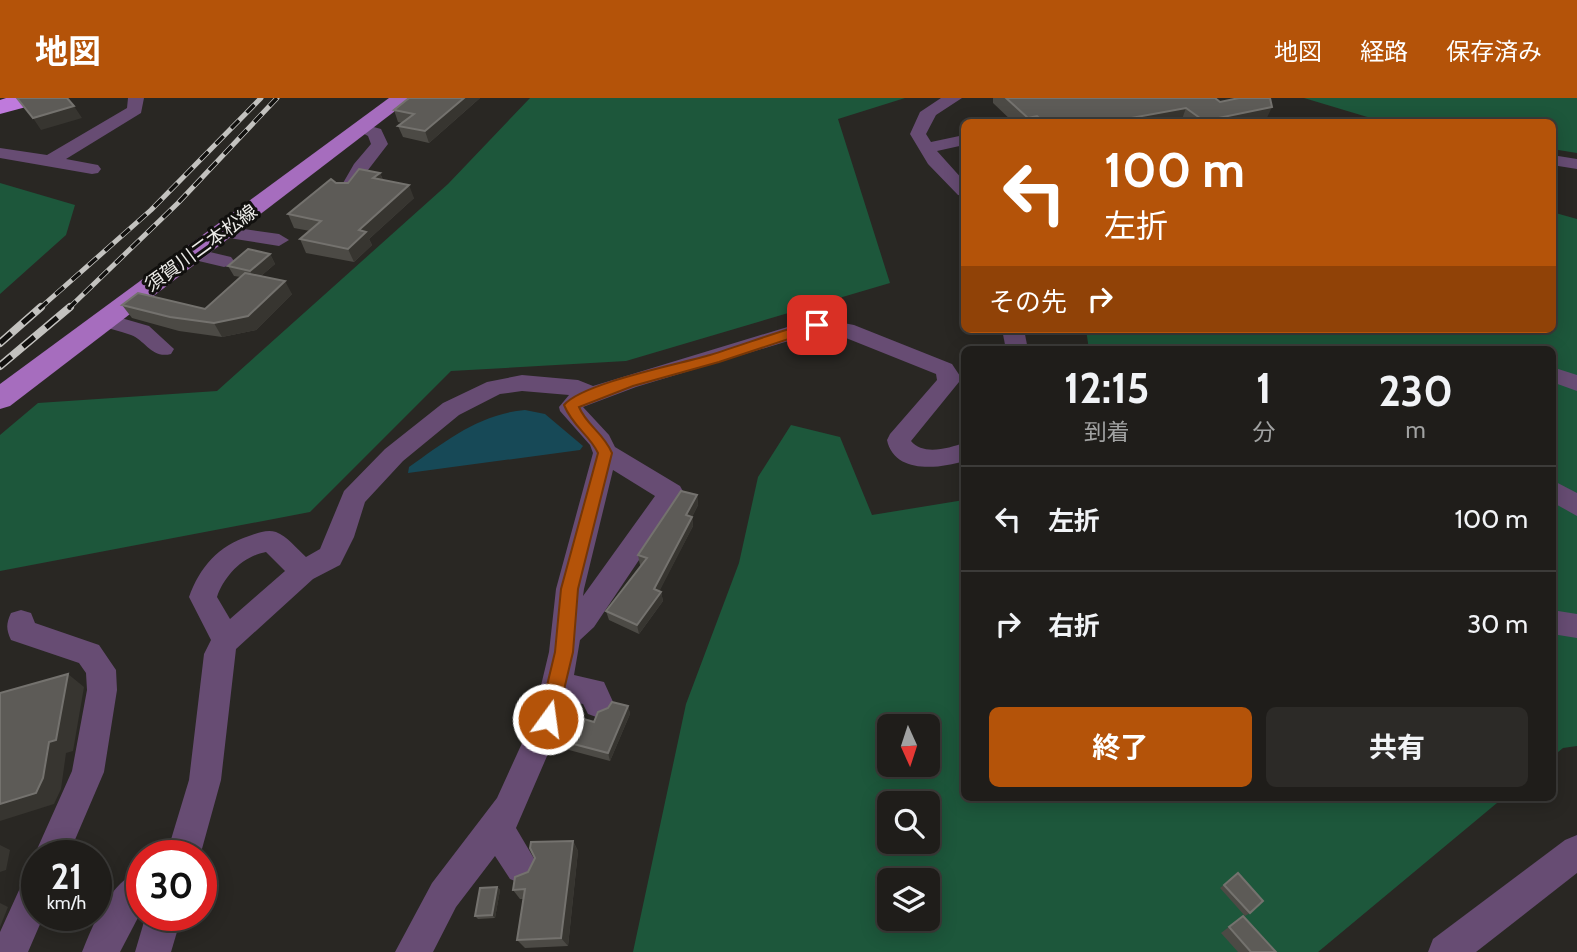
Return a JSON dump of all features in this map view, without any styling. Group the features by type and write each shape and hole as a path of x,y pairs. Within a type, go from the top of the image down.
{"highway":[{"path":"0,100 6,98"},
{"path":"0,107 33,98"}],"main road":[{"name":"須賀川二本松線","path":"0,399 402,98"}],"street":[{"path":"50,161 135,110 136,98"},
{"path":"954,98 940,104 920,122 918,134 926,148 961,183"},
{"path":"348,190 360,168 380,144 375,133 363,129"},
{"path":"926,148 961,141"},
{"path":"0,153 92,169"},
{"path":"1556,161 1577,164"},
{"path":"223,232 279,240"},
{"path":"194,254 224,261"},
{"path":"104,320 141,331 163,349"},
{"path":"413,952 444,895 509,810 548,719 566,634 570,589 605,453 600,440 577,419 571,407 574,402 805,327 831,326 944,369 949,376 948,382 899,440 901,449 910,456 922,459 961,452"},
{"path":"1556,375 1577,383"},
{"path":"186,840 205,780 219,654 226,640 303,571 330,557 341,537 353,498 377,472 451,409 495,387 522,383 578,388 590,395"},
{"path":"566,634 584,618 671,493 605,453"},
{"path":"1556,492 1577,506"},
{"path":"226,640 203,597 206,585 220,566 256,542 271,541 303,571"},
{"path":"1556,623 1577,626"},
{"path":"14,631 89,654 100,670 102,690 88,772 58,840"},
{"path":"556,685 593,692 599,704"},
{"path":"496,828 522,867"},
{"path":"1446,952 1577,852"},
{"path":"100,952 126,904"},
{"path":"10,952 21,926"},
{"path":"153,952 159,931"}],"green space":[{"path":"530,98 905,98 838,119 890,283 626,361 451,371 310,512 0,571 0,435 38,403 217,391 448,184"},
{"path":"1304,98 1577,98 1577,153 1556,150 1556,119 1374,119"},
{"path":"0,183 75,205 66,235 0,294"},
{"path":"1556,213 1577,219 1577,746 1563,748 1556,754 1556,346 1088,346 1087,333 1556,333"},
{"path":"791,425 840,437 872,515 961,500 961,801 1499,801 1318,952 633,952 686,704 739,563 758,477"}],"water":[{"path":"525,410 545,414 583,446 580,450 408,473 409,467 464,430 493,417"}],"building":[{"path":"17,98 67,98 74,106 33,118"},
{"path":"409,98 464,98 425,131 398,126 414,114 394,110"},
{"path":"1006,98 1215,98 1220,102 1239,98 1270,98 1272,107 1214,119 1201,119 1186,108 1132,119 1028,118"},
{"path":"359,169 380,173 373,178 409,185 359,230 366,232 348,249 300,239 321,221 288,214 331,179 336,183 348,183"},
{"path":"248,249 270,254 250,271 228,266"},
{"path":"245,273 285,281 248,316 214,323 170,317 122,305 138,293 205,309"},
{"path":"681,491 697,495 686,515 692,517 654,589 661,592 637,625 606,611 647,558 638,555"},
{"path":"68,674 56,740 49,742 43,778 36,793 0,804 0,693"},
{"path":"612,702 628,706 608,753 566,742 577,717 594,722 598,712 608,708"},
{"path":"573,841 561,938 517,940 525,889 513,890 515,877 528,872 535,858 530,848 531,842"},
{"path":"1238,873 1263,901 1250,913 1224,885"},
{"path":"497,887 492,915 475,916 480,888"},
{"path":"1243,916 1276,952 1251,952 1229,927"}],"railway":[{"path":"39,309 151,210 261,98"},
{"path":"68,309 178,203 277,98"},
{"path":"0,343 41,307"},
{"path":"0,366 70,307"}],"route":[{"path":"548,719 564,652 570,589 605,453 600,440 577,419 571,405 590,395 628,382 715,358 817,325"}]}
